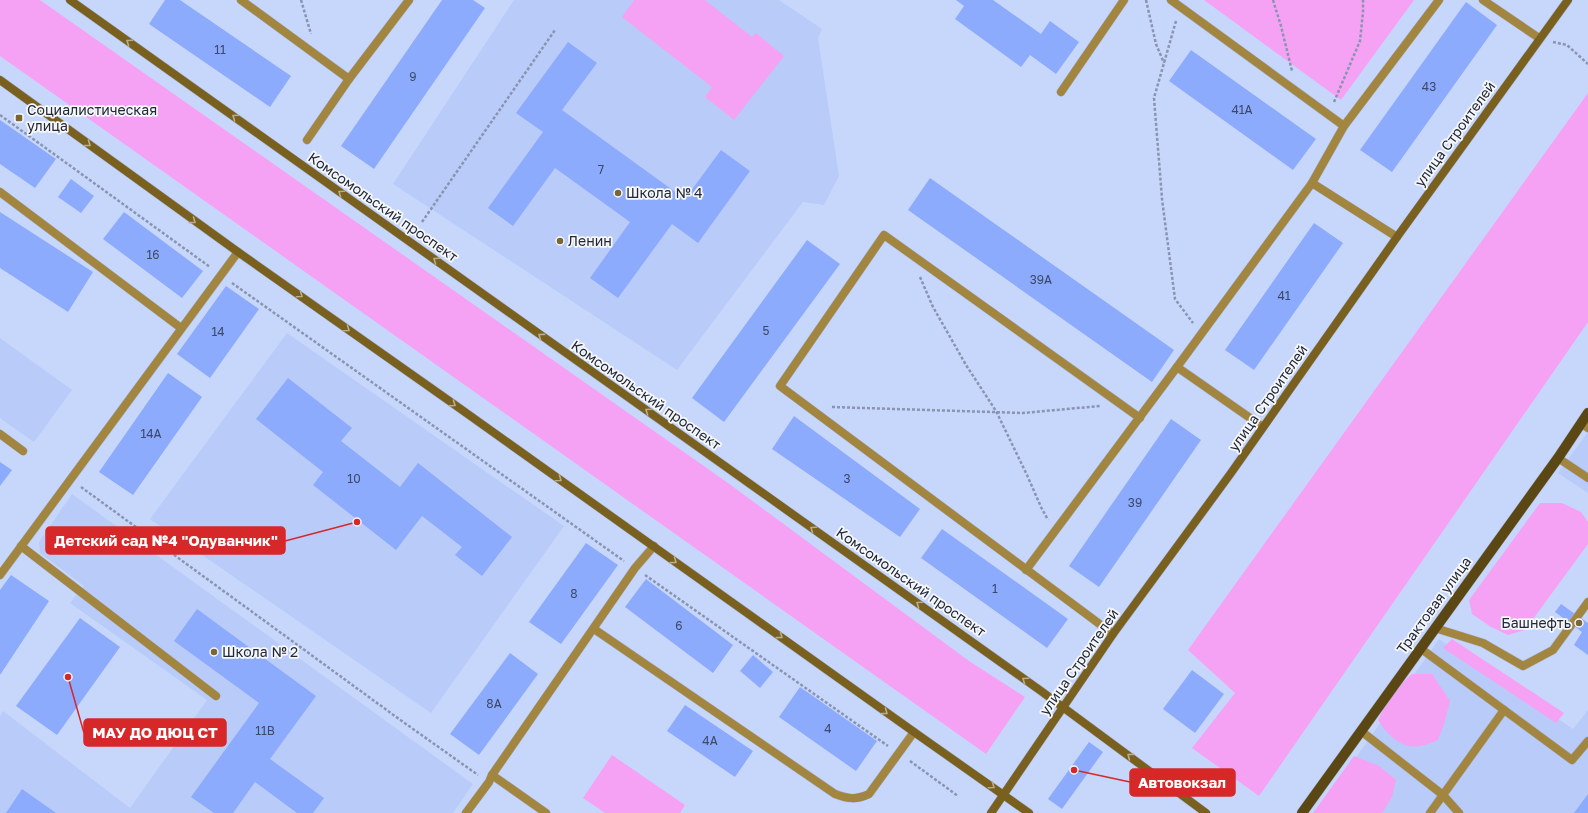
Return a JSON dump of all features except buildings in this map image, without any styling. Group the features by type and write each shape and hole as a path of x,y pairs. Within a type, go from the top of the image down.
{"main road":[{"name":"Комсомольский проспект","path":"70,0 1064,707 1206,813"},
{"name":"улица Строителей","path":"991,813 1113,634 1231,473 1397,237 1539,38 1568,0"},
{"path":"0,80 238,252 1029,813"},
{"name":"Трактовая улица","path":"1302,813 1558,458 1584,425 1588,413"}],"lane":[{"path":"241,0 317,54 349,79"},
{"path":"307,140 349,79 409,0"},
{"path":"1061,92 1124,0"},
{"path":"1171,0 1344,126"},
{"path":"1026,570 1140,418 1312,183 1344,126 1439,0"},
{"path":"1483,0 1539,38"},
{"path":"1312,183 1397,237"},
{"path":"0,192 181,328"},
{"path":"1113,634 780,386 884,235 1140,418"},
{"path":"0,575 238,252"},
{"path":"1177,367 1262,428"},
{"path":"0,434 23,451"},
{"path":"1558,458 1588,478"},
{"path":"21,546 216,696"},
{"path":"466,813 635,568 654,546"},
{"path":"1435,628 1483,643 1523,666 1553,650 1588,602"},
{"path":"594,629 835,794 845,798 853,799 869,794 914,732"},
{"path":"1420,648 1572,760 1588,740"},
{"path":"1430,813 1504,710"},
{"path":"1361,731 1443,795 1459,813"},
{"path":"490,779 546,813"}],"path":[{"path":"301,0 317,54"},
{"path":"1146,0 1156,44 1164,64"},
{"path":"1272,0 1281,26 1298,93"},
{"path":"1333,118 1333,105 1360,40 1363,0"},
{"path":"1180,7 1154,98 1162,199 1175,299 1201,334"},
{"path":"422,222 555,30"},
{"path":"1539,38 1567,46 1588,64"},
{"path":"0,115 221,275 958,796"},
{"path":"909,253 933,307 966,365 996,411 1027,475 1040,507 1055,531"},
{"path":"809,408 847,406 1023,413 1121,404"},
{"path":"70,479 399,719 490,779"}],"shaded area":[{"path":"0,0 40,0 728,483 969,661 1025,697 986,754 0,56"},
{"name":"Школа № 4","path":"514,0 779,0 822,29 818,38 839,176 824,205 803,202 677,370 393,184"},
{"path":"634,0 705,0 752,37 756,33 784,56 734,120 705,97 712,87 622,17"},
{"path":"1204,0 1414,0 1341,100"},
{"path":"1588,93 1588,322 1259,796 1192,748 1235,693 1188,650"},
{"path":"287,333 564,526 431,713 150,519"},
{"path":"0,338 72,390 34,442 0,418"},
{"path":"1588,432 1588,493 1558,473"},
{"name":"Школа № 2","path":"72,494 473,784 453,813 0,813 0,716 3,711 130,808 207,700 70,603 84,586 40,553 39,542"},
{"path":"1540,503 1562,503 1581,512 1588,522 1588,544 1525,630 1508,635 1491,627 1472,614 1469,600"},
{"path":"1439,639 1573,729 1588,710 1588,813 1317,813"},
{"path":"1452,639 1564,713 1556,723 1443,648"},
{"path":"1412,674 1432,674 1450,701 1438,740 1425,745 1413,747 1407,746 1396,740 1386,731 1378,720 1392,692"},
{"path":"612,755 685,805 680,813 605,813 583,798"},
{"path":"1354,756 1379,766 1396,780 1392,797 1382,813 1313,813"}],"place":[{"name":"Социалистическая улица","path":"19,118"},
{"name":"Школа № 4","path":"618,193"},
{"name":"Ленин","path":"560,241"},
{"name":"Детский сад №4 \"Одуванчик\"","path":"357,522"},
{"name":"Башнефть","path":"1579,623"},
{"name":"Школа № 2","path":"214,652"},
{"name":"МАУ ДО ДЮЦ СТ","path":"68,677"},
{"name":"Автовокзал","path":"1074,770"}]}
